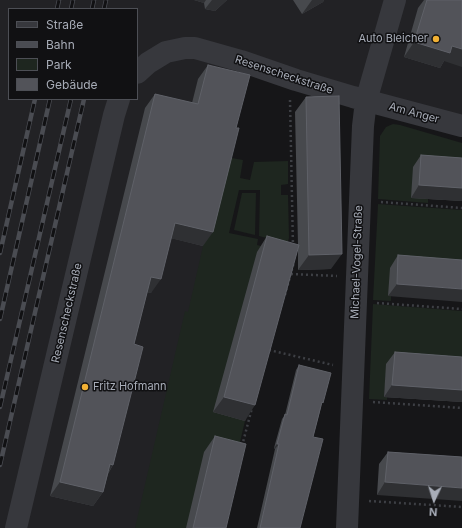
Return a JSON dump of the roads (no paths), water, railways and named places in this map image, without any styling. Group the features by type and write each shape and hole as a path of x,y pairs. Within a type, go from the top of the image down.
{"street":[{"name":"Michael-Vogel-Straße","path":"347,528 363,126 366,101 395,0"},
{"name":"Resenscheckstraße","path":"138,71 166,52 185,48 195,48 241,61 296,80 366,101"},
{"name":"Resenscheckstraße","path":"16,528 112,122 119,100"},
{"name":"Am Anger","path":"366,101 462,126"}],"railway":[{"path":"57,8 59,0"},
{"path":"71,8 73,0"},
{"path":"92,8 94,0"},
{"path":"104,8 106,0"},
{"path":"0,253 35,100"},
{"path":"0,319 50,100"},
{"path":"0,407 71,100"},
{"path":"0,465 84,100"}],"place":[{"name":"Auto Bleicher","path":"436,39"},
{"name":"Fritz Hofmann","path":"85,387"}]}
